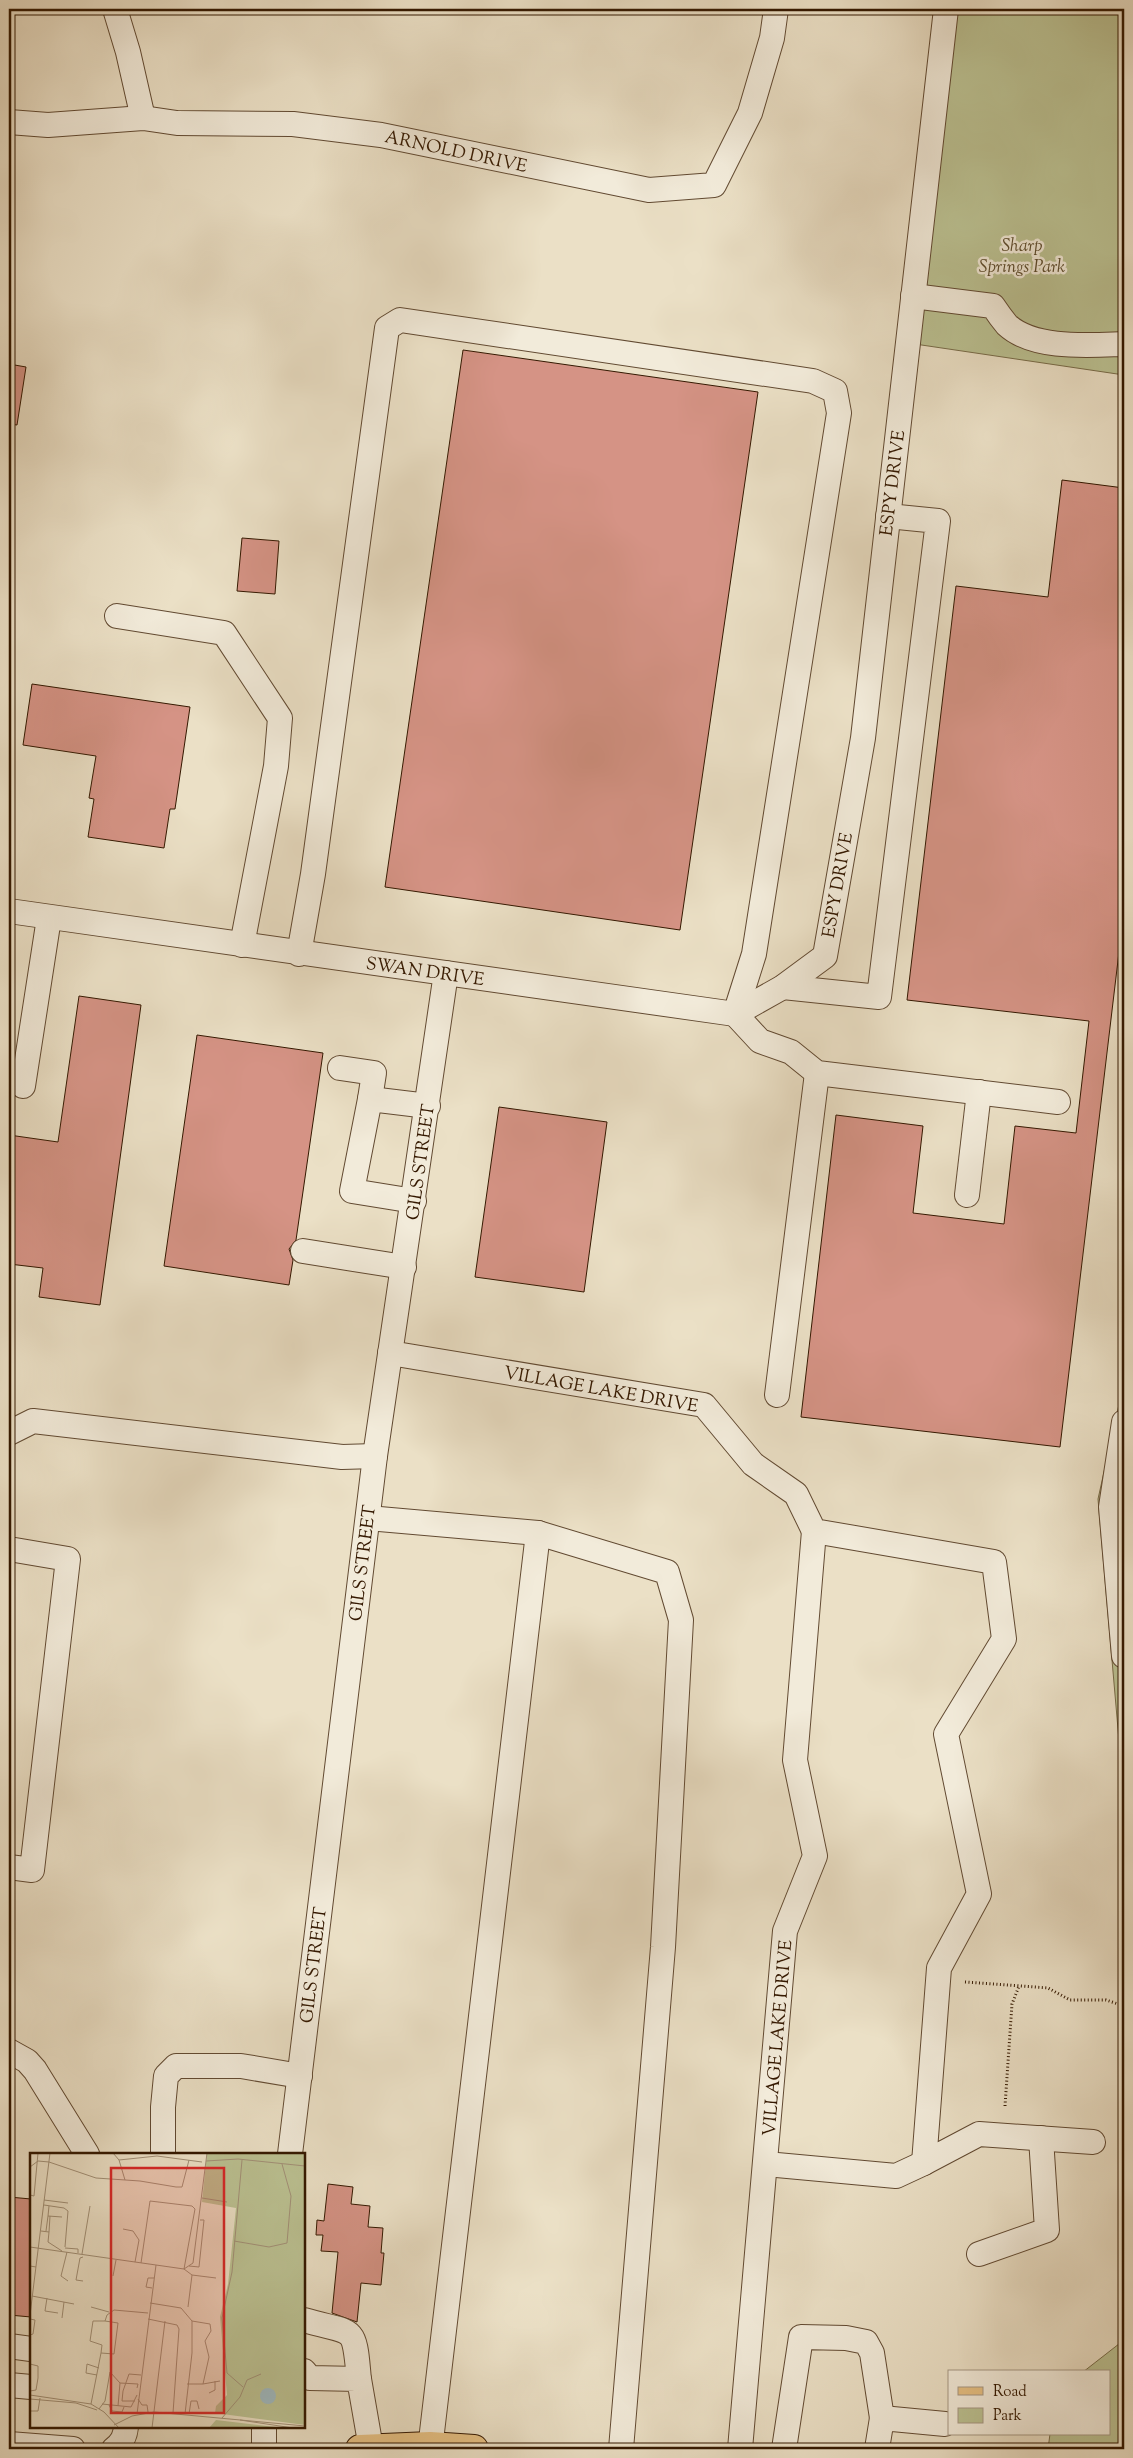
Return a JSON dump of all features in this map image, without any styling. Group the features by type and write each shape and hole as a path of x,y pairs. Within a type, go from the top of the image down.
{"main road":[{"path":"365,2448 474,2449"}],"street":[{"path":"115,9 128,52 143,118"},
{"name":"ARNOLD DRIVE","path":"9,122 48,125 143,118 176,122 293,124 381,135 649,190 714,185 750,113 772,38 776,9"},
{"name":"ESPY DRIVE","path":"783,987 825,956 862,738 946,9"},
{"path":"913,296 992,306 1008,325 1032,339 1080,346 1124,344"},
{"path":"299,954 314,874 387,328 400,320 812,382 835,391 839,413 754,954 735,1014"},
{"path":"735,1014 783,987 879,997 938,521 888,516"},
{"path":"116,616 224,633 280,718 276,766 242,945"},
{"name":"SWAN DRIVE","path":"9,911 644,1003 735,1014"},
{"path":"23,1086 48,918"},
{"name":"GILS STREET","path":"290,2153 375,1456 428,1106 446,973"},
{"path":"735,1014 760,1041 791,1052 817,1073 1058,1102"},
{"path":"340,1068 374,1073 352,1191 414,1201"},
{"path":"777,1395 817,1073"},
{"path":"967,1195 979,1092"},
{"path":"370,1100 428,1106"},
{"path":"303,1251 404,1267"},
{"name":"VILLAGE LAKE DRIVE","path":"390,1353 704,1405 753,1464 796,1494 814,1531 795,1760 815,1856 785,1932 740,2449"},
{"path":"9,1433 33,1421 332,1456 375,1456"},
{"path":"1124,1422 1111,1507 1124,1656"},
{"path":"368,1518 538,1533 667,1572 681,1620 663,1947 621,2449"},
{"path":"814,1531 994,1562 1004,1639 946,1734 979,1894 939,1968 924,2163"},
{"path":"430,2448 538,1533"},
{"path":"9,1549 68,1560 32,1870 9,1867"},
{"path":"9,2051 27,2061 35,2070 85,2153"},
{"path":"163,2153 163,2107 166,2076 176,2066 241,2066 300,2076"},
{"path":"766,2164 896,2176 979,2134 1093,2142"},
{"path":"979,2254 1047,2230 1041,2138"},
{"path":"305,2320 347,2330 356,2341 365,2448"},
{"path":"784,2449 800,2337 846,2338 866,2342 872,2352 882,2418 877,2449"},
{"path":"9,2346 30,2349"},
{"path":"305,2372 310,2378 359,2380"},
{"path":"9,2385 30,2387"},
{"path":"882,2418 945,2424"},
{"path":"114,2449 120,2445 125,2436 126,2428"},
{"path":"264,2428 264,2449"},
{"path":"9,2444 73,2449"}],"path":[{"path":"965,1982 1048,1988 1070,2000 1106,2000 1124,2006"},
{"path":"1006,2106 1012,2004 1019,1986"}],"green space":[{"name":"Sharp Springs Park","path":"948,9 1124,9 1124,375 908,343"},
{"path":"1124,1382 1124,1798 1098,1499"},
{"path":"1124,2340 1124,2449 1048,2449 1050,2436 1110,2436 1110,2370 1086,2370"}],"building":[{"path":"463,350 758,392 680,930 385,887"},
{"path":"9,364 26,367 17,425 9,424"},
{"path":"1062,480 1124,488 1124,910 1060,1447 801,1417 836,1115 923,1126 913,1213 1004,1224 1015,1126 1076,1133 1089,1021 907,1000 956,586 1048,597"},
{"path":"242,538 279,541 275,594 237,591"},
{"path":"32,684 190,707 175,809 170,809 164,848 88,837 94,799 89,798 96,756 23,745"},
{"path":"79,996 141,1005 100,1305 39,1297 43,1268 9,1264 9,1135 58,1142"},
{"path":"197,1035 323,1053 296,1240 289,1249 293,1260 289,1285 164,1266"},
{"path":"499,1107 607,1122 584,1292 475,1277"},
{"path":"328,2184 353,2187 351,2204 370,2206 368,2227 383,2228 381,2253 384,2253 381,2285 361,2283 357,2322 332,2313 338,2252 321,2251 323,2235 316,2235 317,2220 324,2221"},
{"path":"9,2197 30,2199 30,2317 9,2315"}]}
